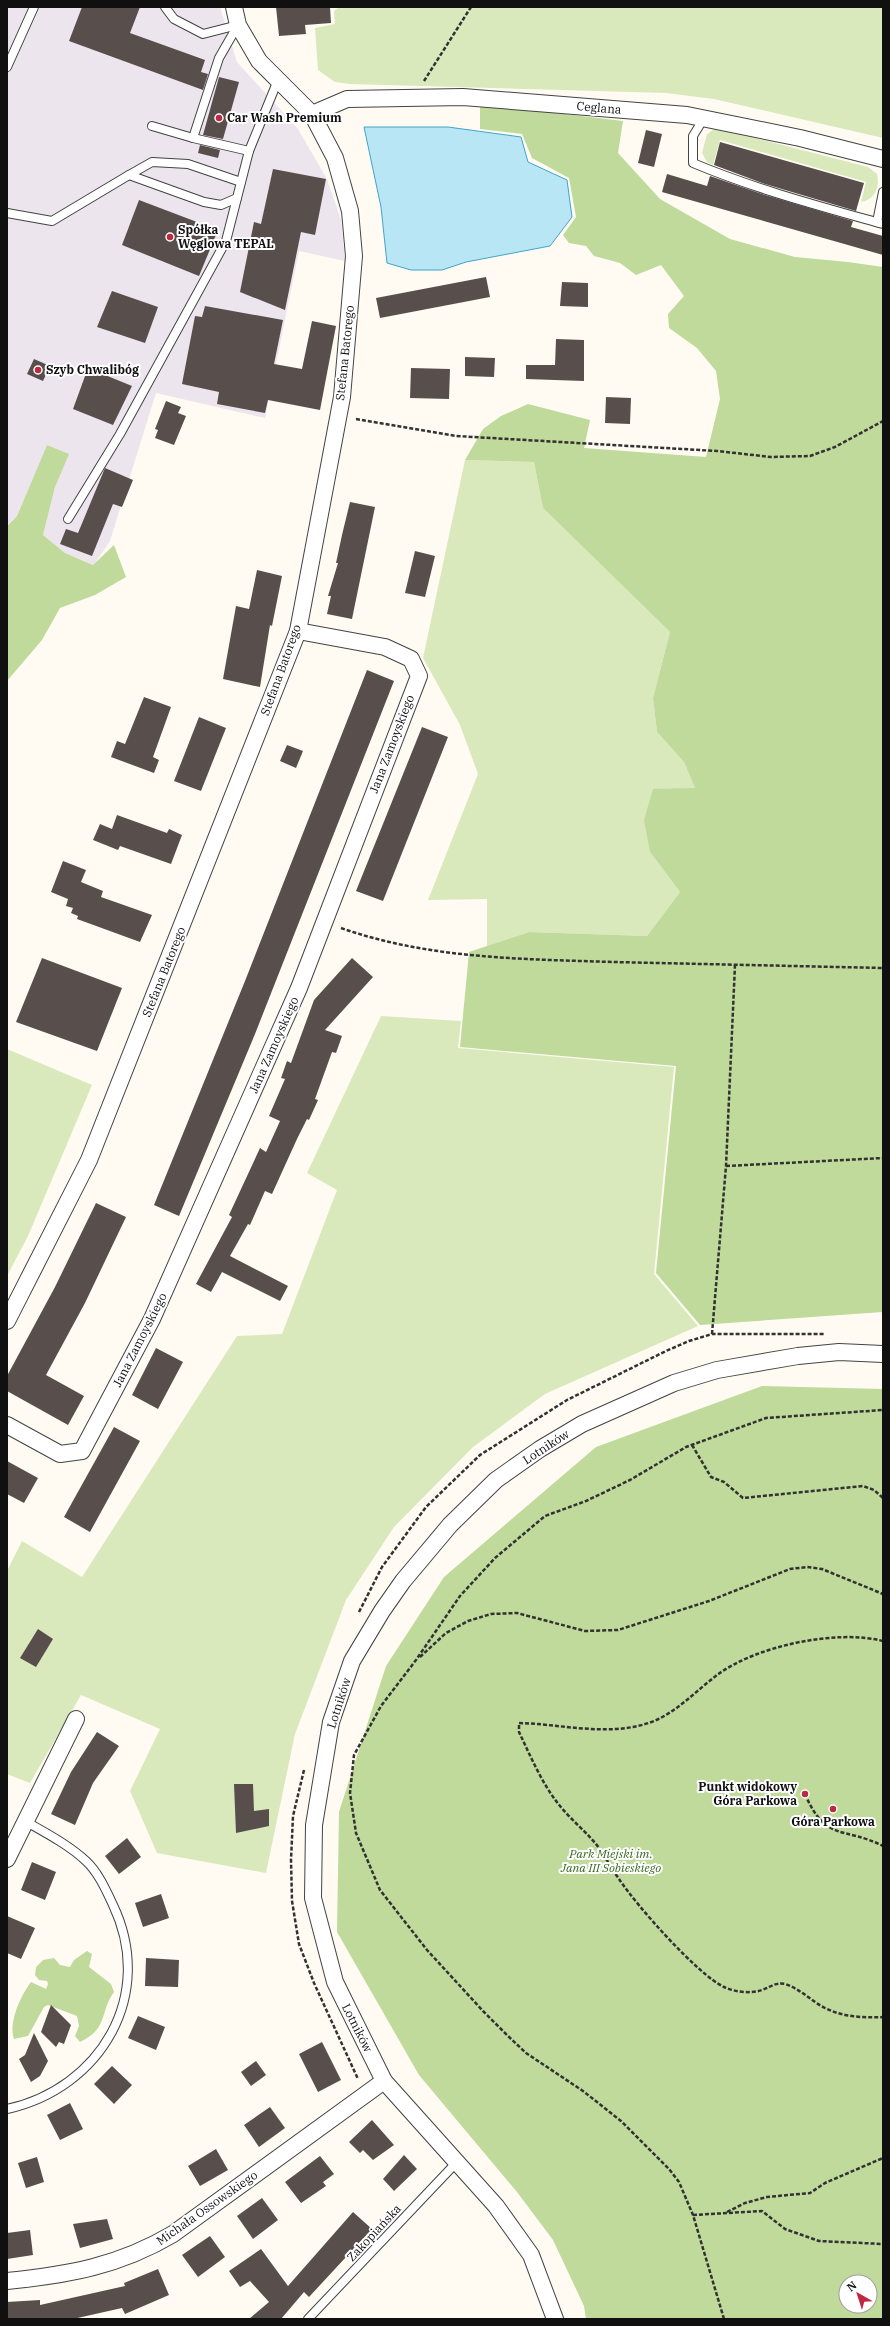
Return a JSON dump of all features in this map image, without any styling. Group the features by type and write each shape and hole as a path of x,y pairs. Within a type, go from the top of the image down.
{"street":[{"name":"Stefana Batorego","path":"7,1321 89,1160 298,631 337,416 345,362 354,256 350,211 335,158 312,114 259,61 238,25 234,7"},
{"name":"Ceglana","path":"312,114 347,99 464,97 687,115 800,138 883,159"},
{"name":"Jana Zamoyskiego","path":"7,1425 60,1454 82,1451 152,1319 299,988 419,676 410,659 385,647 298,631"},
{"name":"Lotników","path":"555,2319 532,2255 496,2206 384,2081 335,1982 313,1898 314,1825 331,1722 352,1662 382,1611 403,1582 450,1525 496,1480 540,1449 582,1424 674,1383 717,1370 798,1356 839,1352 883,1354"},
{"path":"7,1859 76,1719"},
{"name":"Michała Ossowskiego","path":"7,2281 72,2273 120,2261 147,2249 173,2234 384,2081"}],"lane":[{"path":"7,67 34,7"},
{"path":"165,7 174,19 203,34 238,25"},
{"path":"193,138 219,58 238,25"},
{"path":"68,520 120,434 226,241 249,151 278,80"},
{"path":"704,118 692,136 693,163 726,177 880,223 883,192"},
{"path":"152,126 193,138 249,151"},
{"path":"7,213 52,222 152,162 188,164 241,182"},
{"path":"129,175 204,202 221,205 237,198"},
{"path":"7,2109 32,2101 66,2084 81,2073 100,2053 118,2020 126,1985 128,1954 124,1931 115,1909 103,1885 87,1861 25,1821"},
{"name":"Zakopiańska","path":"308,2319 456,2163"}],"path":[{"path":"414,97 471,7"},
{"path":"337,416 456,436 717,452 771,457 810,456 835,447 877,426 883,421"},
{"path":"324,922 373,939 455,954 528,959 883,968"},
{"path":"712,1334 726,1166 735,965"},
{"path":"726,1166 883,1158"},
{"path":"358,1615 382,1567 426,1506 480,1455 567,1400 666,1351 689,1341 712,1334 833,1334"},
{"path":"724,2319 693,2216 679,2182 670,2168 621,2121 583,2091 526,2053 482,2011 401,1918 380,1890 371,1874 356,1833 350,1793 354,1755 381,1706 416,1660 436,1629 474,1580 532,1526 545,1516 586,1501 630,1480 656,1463 692,1445 766,1418 883,1410"},
{"path":"692,1445 711,1477 724,1482 744,1498 863,1486 874,1490 883,1498"},
{"path":"416,1660 446,1633 468,1621 491,1614 517,1613 585,1631 618,1630 709,1601 790,1569 807,1567 822,1569 883,1594"},
{"path":"882,1640 859,1638 830,1639 776,1647 733,1664 668,1714 654,1721 605,1729 519,1723 519,1732 547,1788 559,1805 598,1848 619,1880 645,1911 695,1965 712,1979 724,1987 743,1992 762,1990 774,1984 784,1984 796,1988 827,2009 858,2018 883,2017"},
{"path":"305,1763 293,1816 291,1860 292,1901 299,1944 314,1983 354,2072 368,2092"},
{"path":"805,1794 812,1809 831,1830 883,1846"},
{"path":"724,2213 745,2203 767,2197 810,2193 825,2183 883,2158"},
{"path":"693,2216 762,2211 785,2229 819,2241 883,2244"}],"shaded area":[{"path":"7,7 220,7 237,62 298,129 327,179 341,220 345,261 299,251 265,418 156,393 110,541 94,565 65,553 43,535 55,487 68,454 47,445 17,516 7,525"}],"green space":[{"path":"339,7 883,7 883,138 714,99 666,93 350,84 335,82 318,70 315,28 335,24 334,11"},
{"path":"480,104 623,121 618,153 660,199 730,239 795,257 883,267 883,1312 700,1325 656,1273 676,1066 460,1047 469,952 529,932 647,936 680,892 650,852 644,820 653,789 695,788 684,762 657,732 653,698 670,632 543,508 534,462 465,460 483,429 501,416 528,404 590,420 584,448 706,457 720,399 716,371 697,348 669,328 668,314 684,296 661,265 636,275 620,263 594,256 586,246 569,243 563,235 576,217 569,178 532,158 522,134 480,129"},
{"path":"716,128 868,167 877,174 877,188 873,196 866,201 861,202 866,182 720,140 713,165 707,162 702,153 707,134"},
{"path":"47,445 69,454 55,487 43,535 65,553 93,565 114,545 126,577 95,595 60,608 42,640 7,681 7,526 17,516"},
{"path":"465,460 534,462 543,508 670,632 653,698 657,732 684,762 695,788 650,852 680,892 647,936 529,932 487,946 487,899 428,900 478,774 460,725 423,658"},
{"path":"381,1016 461,1021 458,1048 674,1067 654,1274 698,1326 545,1394 473,1447 394,1527 346,1600 295,1734 266,1873 157,1853 130,1791 160,1729 81,1695 30,1783 7,1774 7,1571 22,1541 82,1577 237,1336 282,1334 337,1190 307,1173"},
{"path":"7,1049 92,1085 28,1236 7,1276"},
{"name":"Park Miejski im. Jana III Sobieskiego","path":"762,1386 883,1389 883,2319 586,2319 584,2306 553,2240 517,2192 419,2075 337,1932 339,1812 386,1666 444,1577 596,1447"},
{"path":"87,1951 92,1954 89,1967 111,1984 114,1992 106,2007 100,2026 89,2037 80,2042 75,2036 79,2026 77,2016 48,2005 44,2007 28,2036 14,2039 13,2025 16,2009 27,1988 31,1982 46,1989 48,1984 47,1981 39,1980 35,1975 36,1967 43,1960 54,1958 60,1965 70,1967 74,1960"}],"water":[{"path":"364,127 448,127 521,137 528,162 567,180 572,217 550,246 466,262 442,270 411,270 387,263 381,207"}],"building":[{"path":"82,7 140,7 130,33 205,60 201,72 208,74 203,90 69,41"},
{"path":"276,7 330,7 331,23 305,25 306,34 279,36"},
{"name":"Car Wash Premium","path":"219,77 239,82 223,139 203,135"},
{"path":"646,130 662,134 654,167 638,163"},
{"path":"720,142 864,183 856,211 765,184 714,165"},
{"path":"200,145 220,150 218,158 198,153"},
{"path":"273,169 326,179 315,235 301,232 285,310 240,292 254,222 261,224"},
{"path":"667,174 707,186 710,176 762,194 853,221 851,227 883,236 883,255 662,192"},
{"name":"Spółka Węglowa TEPAL","path":"139,200 218,230 199,276 122,245"},
{"path":"486,277 490,297 380,318 376,298"},
{"path":"562,282 588,283 588,307 560,306"},
{"path":"112,291 158,307 145,343 97,327"},
{"path":"205,306 283,320 274,364 302,369 312,321 336,326 320,410 268,400 265,413 217,404 219,392 182,384 195,316 202,317"},
{"path":"556,339 584,340 584,381 526,379 526,365 555,365"},
{"path":"465,357 495,358 494,377 465,376"},
{"name":"Szyb Chwalibóg","path":"34,359 50,366 43,381 27,374"},
{"path":"88,368 132,386 113,425 73,409"},
{"path":"411,368 450,369 449,399 410,398"},
{"path":"606,397 631,398 630,424 605,423"},
{"path":"166,401 181,407 178,413 186,416 174,445 155,438 158,430 155,429"},
{"path":"105,468 133,480 122,507 113,504 92,556 60,544 66,529 78,533"},
{"path":"350,502 375,507 352,619 327,614 331,596 328,596 338,563 336,563"},
{"path":"415,551 435,556 425,597 405,593"},
{"path":"257,570 282,576 272,626 270,625 260,687 223,679 236,606 249,609"},
{"path":"367,670 394,681 255,1034 179,1216 154,1205 245,981"},
{"path":"144,697 171,707 153,757 159,760 154,773 111,757 117,741 125,744"},
{"path":"199,717 226,728 201,791 174,781"},
{"path":"422,727 448,737 383,901 356,891"},
{"path":"287,745 303,751 296,768 280,761"},
{"path":"117,815 167,833 169,829 182,835 171,864 120,846 118,850 93,840 100,824 112,829"},
{"path":"63,861 86,870 81,882 103,891 101,897 152,915 140,942 77,919 78,916 71,913 73,908 66,906 68,899 51,892"},
{"path":"42,958 122,988 97,1051 16,1022"},
{"path":"352,958 373,977 325,1030 342,1036 336,1053 332,1052 315,1099 318,1100 309,1120 307,1119 297,1139 272,1194 265,1191 250,1225 248,1224 230,1256 288,1286 280,1301 222,1272 211,1292 196,1284 232,1217 229,1215 260,1148 266,1152 280,1121 269,1116 285,1079 281,1078 287,1061 291,1063 314,1000"},
{"path":"96,1203 126,1217 85,1303 46,1375 84,1396 68,1425 7,1391 7,1376 55,1287"},
{"path":"156,1348 183,1362 158,1409 132,1395"},
{"path":"114,1427 140,1441 90,1532 64,1517"},
{"path":"7,1461 38,1478 24,1503 7,1494"},
{"path":"38,1629 53,1639 36,1667 20,1658"},
{"path":"97,1732 119,1746 93,1783 75,1825 51,1814 71,1772"},
{"path":"234,1784 253,1784 254,1811 269,1809 269,1826 236,1833"},
{"path":"127,1838 141,1857 119,1874 105,1856"},
{"path":"32,1862 56,1872 45,1900 21,1890"},
{"path":"161,1894 169,1918 143,1927 135,1903"},
{"path":"7,1916 35,1928 21,1959 7,1953"},
{"path":"146,1958 179,1960 178,1987 145,1986"},
{"path":"51,2005 71,2025 64,2044 59,2042 56,2047 41,2032"},
{"path":"138,2016 165,2027 156,2050 128,2038"},
{"path":"34,2033 48,2061 40,2076 31,2082 19,2059 25,2055"},
{"path":"322,2042 341,2080 318,2092 299,2054"},
{"path":"256,2061 266,2075 251,2086 241,2072"},
{"path":"112,2066 132,2085 114,2104 94,2084"},
{"path":"70,2103 83,2129 60,2140 47,2115"},
{"path":"270,2107 285,2128 259,2147 244,2125"},
{"path":"372,2120 394,2145 373,2160 363,2150 360,2153 349,2142"},
{"path":"216,2149 228,2170 200,2186 188,2166"},
{"path":"404,2155 417,2169 394,2191 383,2179"},
{"path":"320,2156 334,2174 323,2182 326,2186 301,2203 285,2182"},
{"path":"37,2157 44,2182 26,2188 18,2163"},
{"path":"262,2198 278,2220 253,2239 237,2216"},
{"path":"353,2212 372,2229 309,2297 304,2292 281,2319 249,2319 269,2302 250,2281 240,2287 229,2271 261,2249 288,2286"},
{"path":"107,2219 113,2239 80,2248 73,2224"},
{"path":"30,2230 33,2255 7,2259 7,2233"},
{"path":"210,2236 225,2257 198,2277 182,2255"},
{"path":"158,2269 169,2295 125,2314 122,2308 73,2319 8,2319 7,2302 40,2300 40,2305 125,2286 124,2283"}],"place":[{"name":"Car Wash Premium","path":"219,118"},
{"name":"Spółka Węglowa TEPAL","path":"170,237"},
{"name":"Szyb Chwalibóg","path":"38,370"},
{"name":"Punkt widokowy Góra Parkowa","path":"805,1794"},
{"name":"Góra Parkowa","path":"833,1809"}]}
